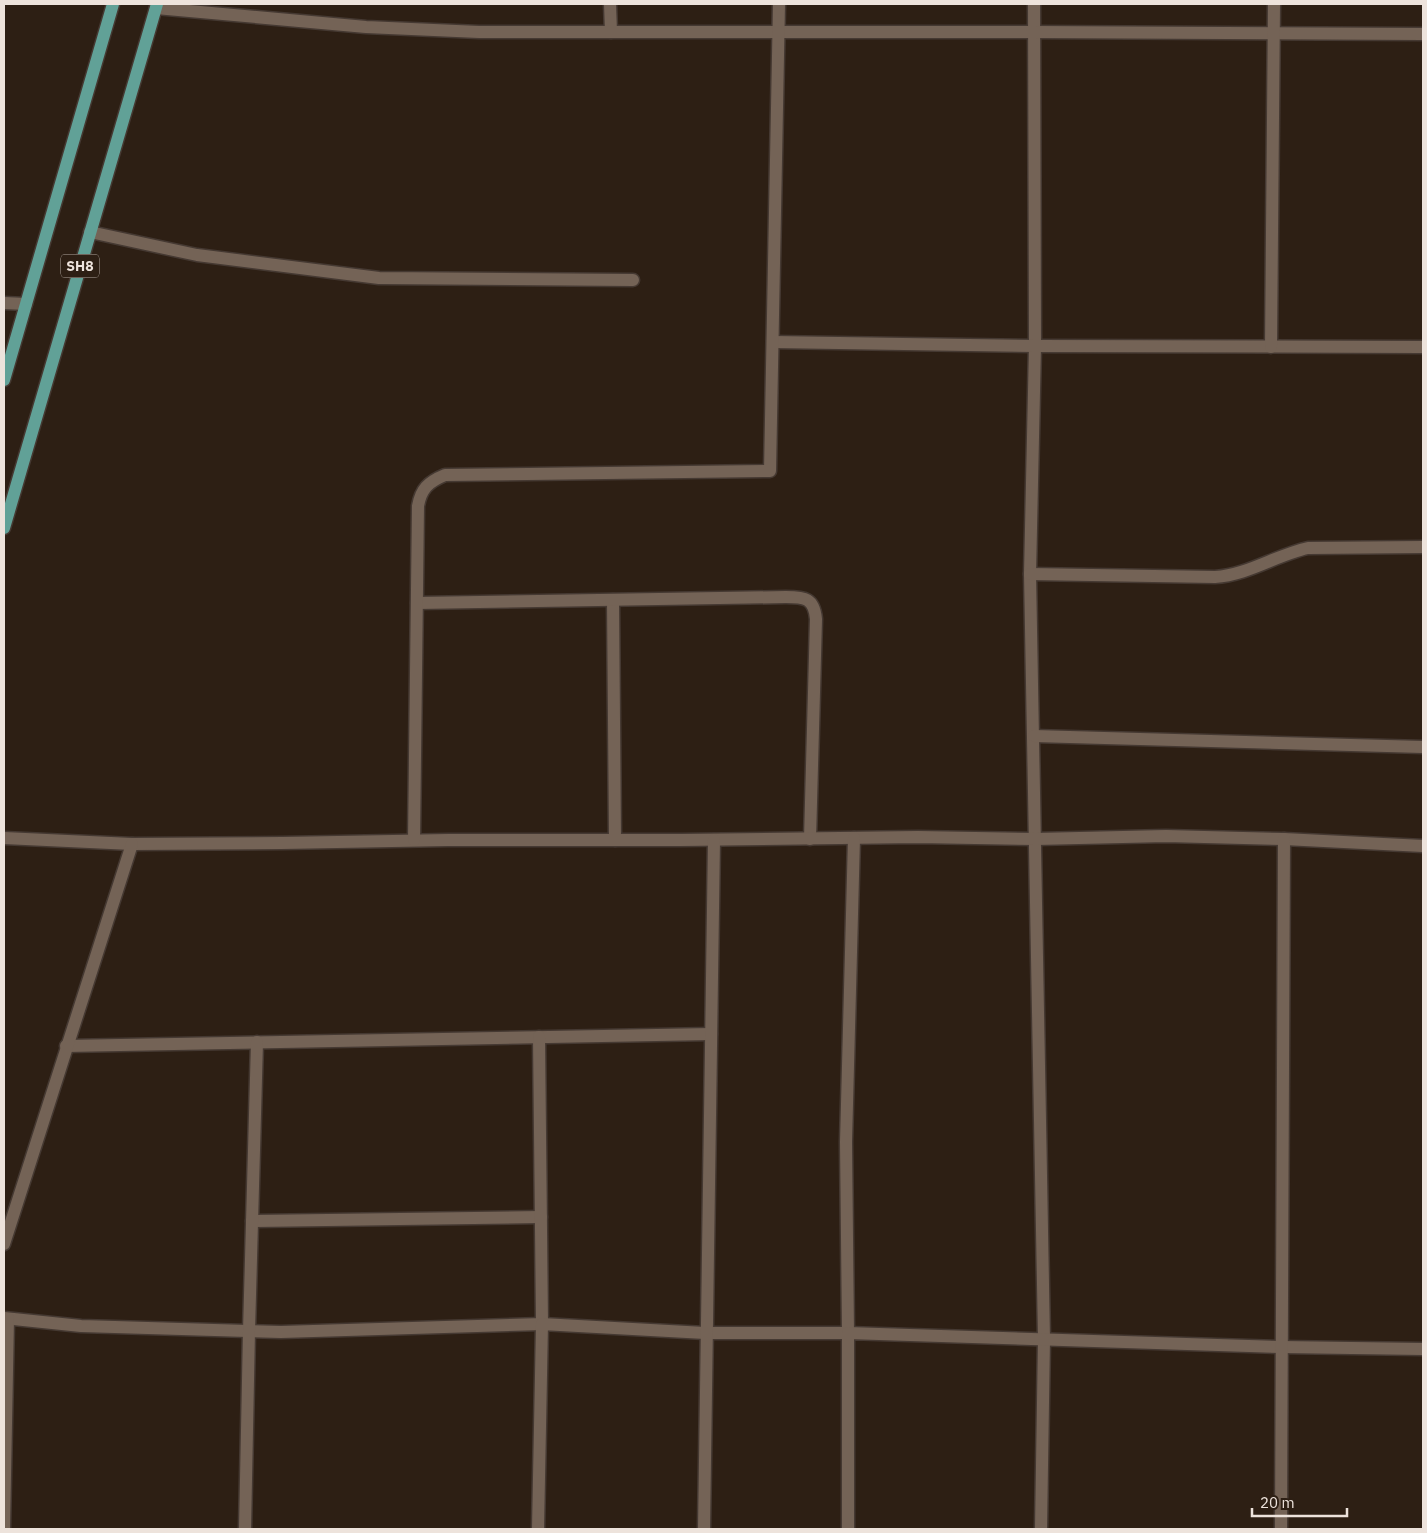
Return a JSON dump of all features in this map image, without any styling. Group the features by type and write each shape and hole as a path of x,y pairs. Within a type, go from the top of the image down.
{"main road":[{"name":"SH8","path":"4,380 113,4"},
{"name":"SH8","path":"4,528 156,6"}],"street":[{"path":"610,4 611,32"},
{"path":"414,840 418,506 424,487 432,480 444,475 770,470 780,4"},
{"path":"1034,4 1034,346 1030,574 1044,1339 1041,1529"},
{"path":"1271,347 1274,4"},
{"path":"156,6 366,27 479,32 1274,32 1423,34"},
{"path":"90,232 197,255 371,278 633,280"},
{"path":"4,303 26,304"},
{"path":"773,342 1034,346 1423,348"},
{"path":"1030,574 1215,577 1240,573 1292,552 1308,548 1423,548"},
{"path":"416,603 800,597 811,601 816,619 810,839"},
{"path":"613,600 615,840"},
{"path":"1034,736 1423,747"},
{"path":"4,838 132,844 918,837 1036,839 1166,836 1284,839 1423,846"},
{"path":"848,1529 846,1142 854,838"},
{"path":"1281,1529 1284,839"},
{"path":"704,1529 714,840"},
{"path":"4,1244 132,844"},
{"path":"66,1046 711,1034"},
{"path":"538,1529 542,1324 539,1037"},
{"path":"245,1529 257,1042"},
{"path":"252,1222 541,1217"},
{"path":"4,1528 6,1318 81,1326 281,1332 542,1324 706,1333 848,1333 1281,1347 1423,1349"}]}
